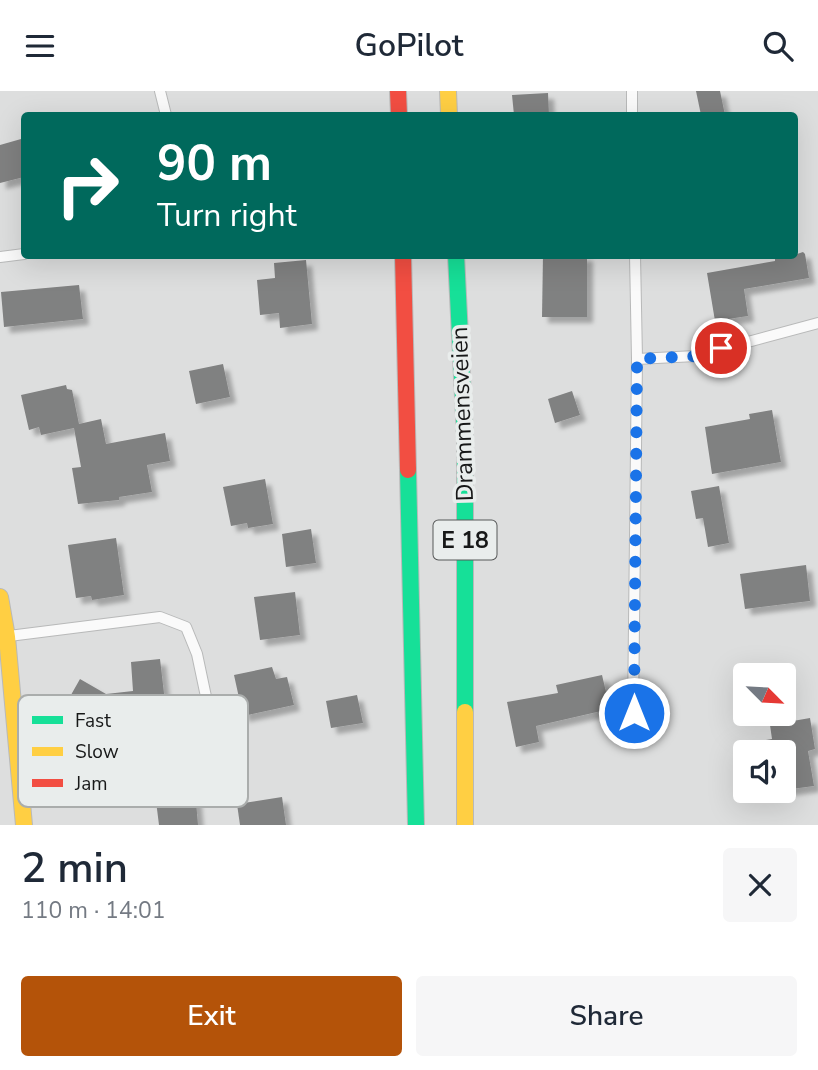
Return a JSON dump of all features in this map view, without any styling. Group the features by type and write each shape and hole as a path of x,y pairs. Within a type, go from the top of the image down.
{"main road":[{"path":"398,91 399,112"},
{"path":"448,91 449,112"},
{"name":"E 18","path":"403,259 416,825"},
{"name":"Drammensveien","path":"456,259 465,437 465,825"},
{"path":"1,605 7,637 18,759"},
{"path":"22,807 24,825"}],"lane":[{"path":"160,91 165,112"},
{"path":"632,91 632,112"},
{"path":"0,257 21,254"},
{"path":"634,713 637,359 635,259"},
{"path":"637,359 696,356 818,323"},
{"path":"7,637 160,617 186,627 197,654 206,695"}],"building":[{"path":"696,91 720,91 724,112 700,112"},
{"path":"548,93 549,112 514,112 512,95"},
{"path":"21,139 21,178 0,183 0,145"},
{"path":"798,254 805,254 809,278 744,289 748,316 715,321 707,273 775,259 798,259"},
{"path":"543,259 587,259 587,317 542,317"},
{"path":"306,260 312,324 280,328 279,313 260,315 257,280 275,278 274,263"},
{"path":"79,285 83,319 4,327 1,292"},
{"path":"223,364 230,397 196,404 189,371"},
{"path":"66,385 67,389 72,390 79,424 101,419 106,444 165,433 170,461 147,465 152,492 119,497 119,500 78,504 72,468 81,467 74,428 41,435 39,427 29,430 21,395"},
{"path":"572,391 580,415 555,423 548,399"},
{"path":"772,410 781,462 712,474 705,427 750,419 749,414"},
{"path":"265,479 273,524 248,528 247,523 231,526 223,487"},
{"path":"719,486 729,543 708,547 703,518 696,519 691,491"},
{"path":"311,529 316,563 286,567 282,534"},
{"path":"116,538 124,595 92,600 91,596 76,598 68,545"},
{"path":"806,565 810,601 745,609 740,574"},
{"path":"295,592 300,635 260,640 254,597"},
{"path":"160,659 164,695 71,695 80,679 106,694 133,691 131,662"},
{"path":"272,667 276,679 287,677 294,705 248,715 248,695 238,695 234,675"},
{"path":"602,675 610,709 536,726 539,742 516,747 507,702 558,693 556,685"},
{"path":"357,695 363,723 331,728 326,701"},
{"path":"810,718 815,749 808,751 814,786 796,788 796,740 766,740 772,739 770,726 796,726 796,720"},
{"path":"282,797 286,825 240,825 237,807 248,807 248,802"},
{"path":"157,807 196,807 198,825 159,825"}],"traffic: fast":[{"path":"456,259 465,438 465,712"},
{"path":"408,470 416,825"}],"traffic: slow":[{"path":"448,91 449,112"},
{"path":"0,597 7,637 18,759"},
{"path":"465,712 465,825"},
{"path":"22,807 24,825"}],"traffic: jam":[{"path":"398,91 399,112"},
{"path":"403,259 408,470"}],"route":[{"path":"634,713 637,359 696,356 721,348"}]}
